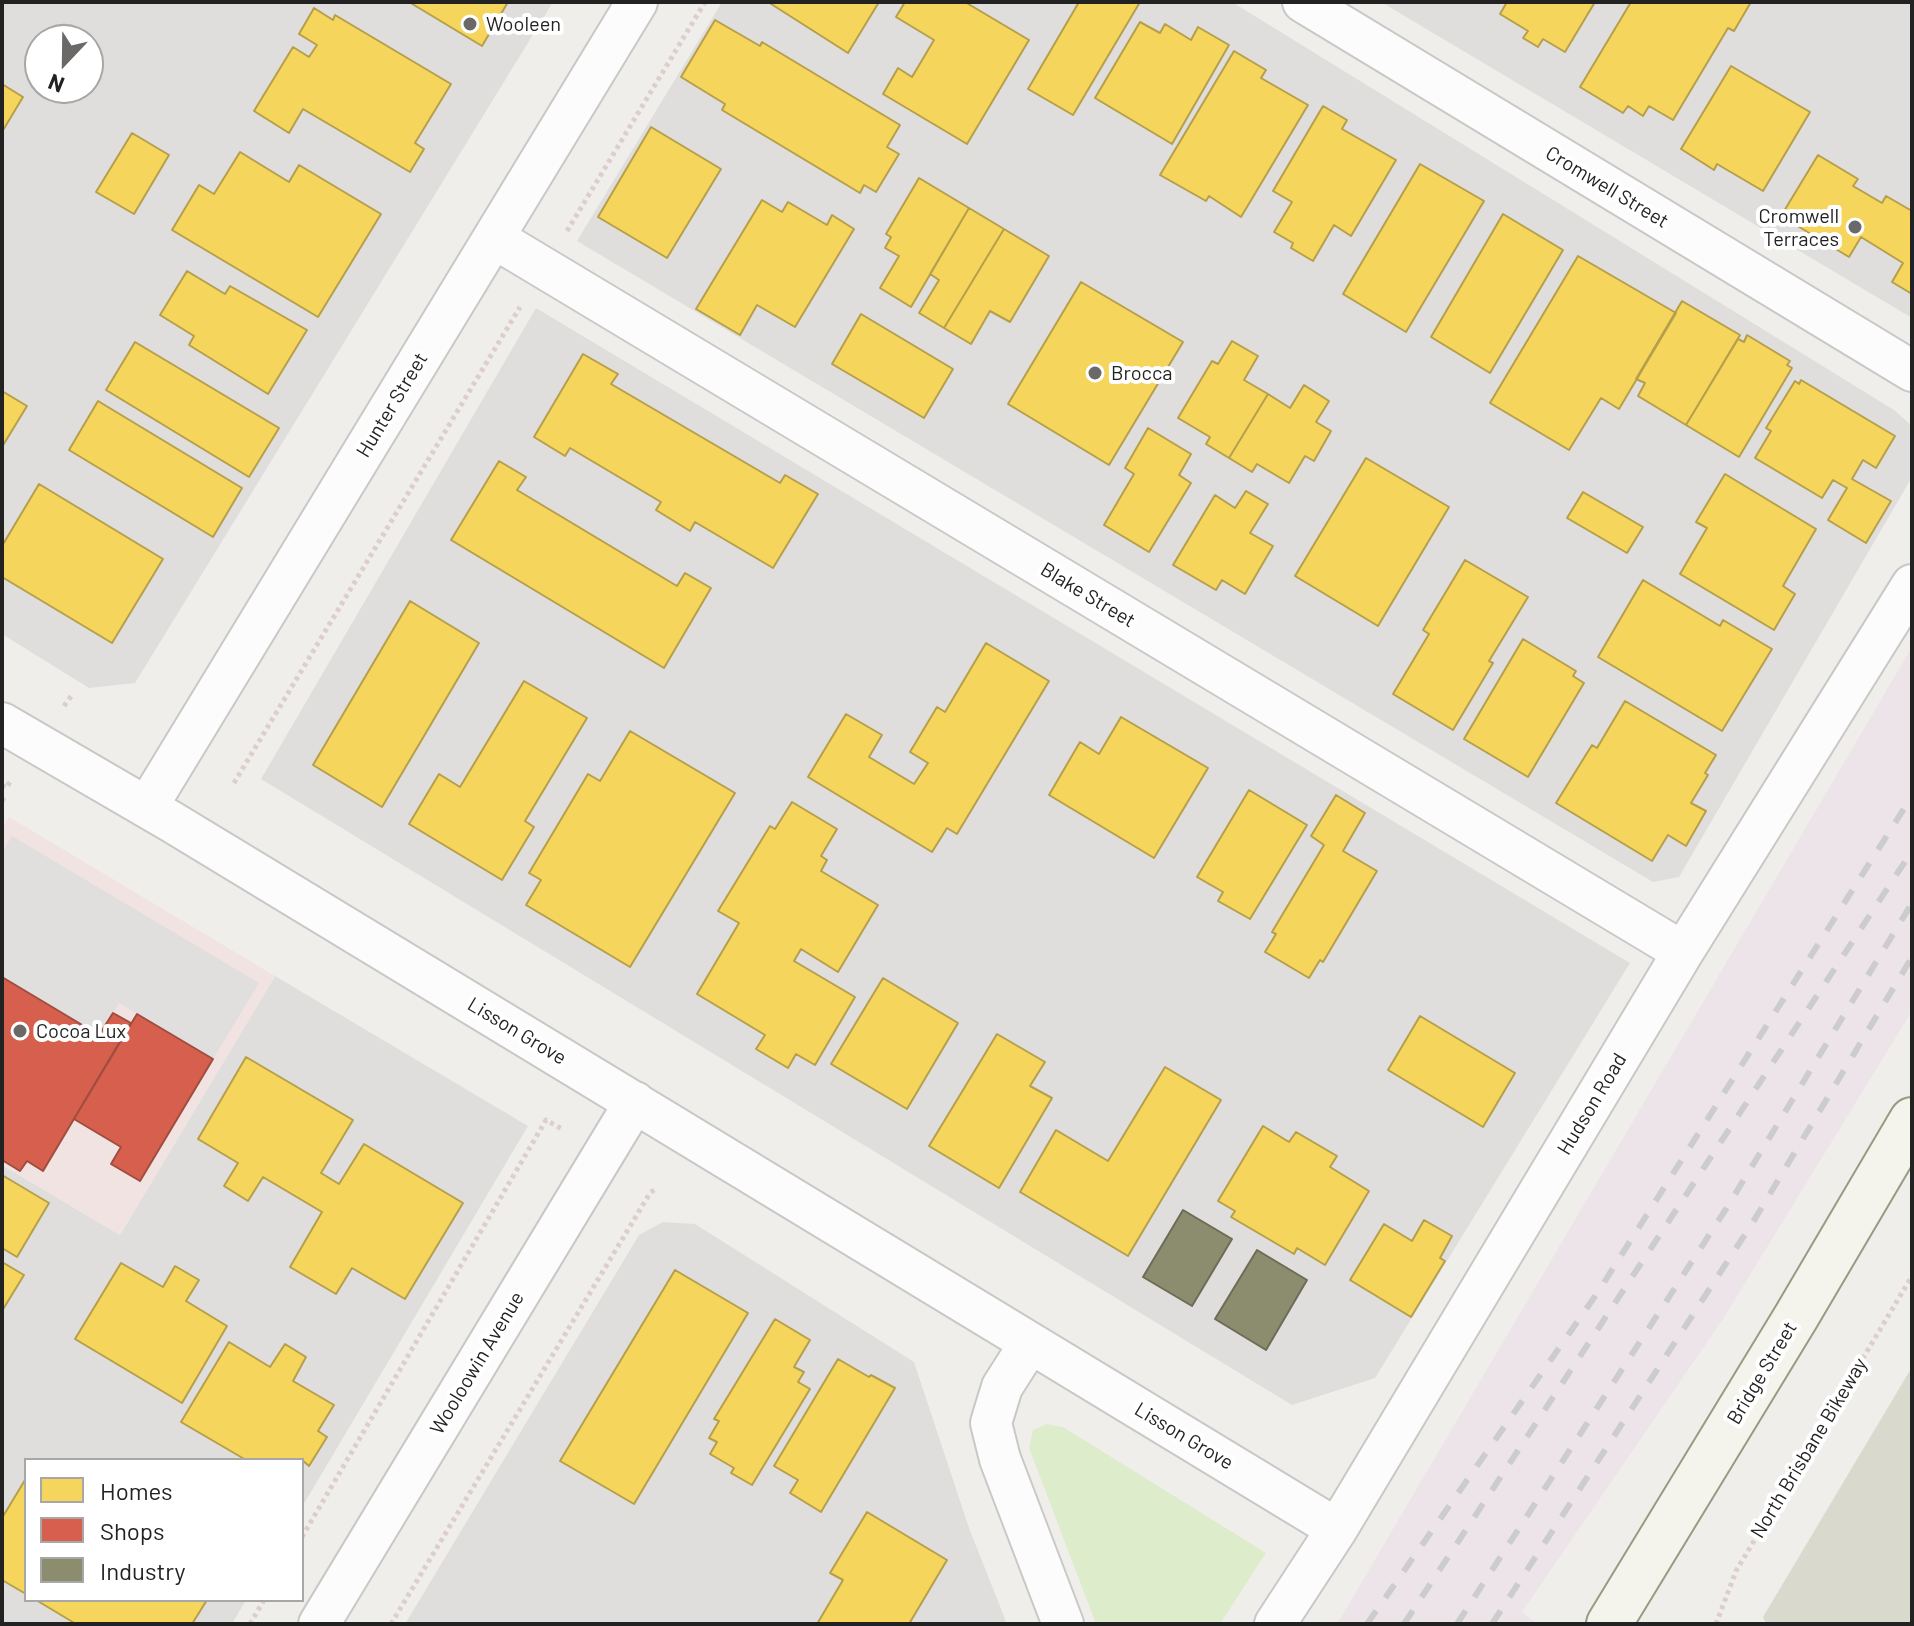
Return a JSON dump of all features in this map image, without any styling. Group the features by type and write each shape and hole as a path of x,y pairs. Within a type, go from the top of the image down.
{"main road":[{"name":"Bridge Street","path":"1609,1624 1912,1120"}],"street":[{"name":"Hunter Street","path":"147,807 637,2"},
{"name":"Cromwell Street","path":"1303,2 1912,371"},
{"name":"Blake Street","path":"494,238 1683,952"},
{"name":"Hudson Road","path":"1275,1624 1337,1529 1683,952 1912,585"},
{"name":"Lisson Grove","path":"2,723 147,807 1337,1529"},
{"name":"Wooloowin Avenue","path":"319,1624 635,1102"},
{"path":"1030,1343 1002,1387 991,1423 1000,1459 1063,1624"}],"path":[{"path":"565,234 705,2"},
{"path":"234,783 523,303"},
{"path":"2,801 5,789"},
{"path":"304,1534 546,1120 562,1129"},
{"path":"391,1624 650,1193 657,1188"},
{"name":"North Brisbane Bikeway","path":"1716,1624 1736,1571 1912,1276"},
{"path":"250,1624 263,1602"}],"shaded area":[{"path":"2,2 553,2 135,683 89,688 2,634"},
{"path":"722,2 1232,2 1894,410 1912,426 1912,477 1679,877 1653,882 577,241"},
{"path":"1381,2 1912,2 1912,318"},
{"path":"536,308 1630,963 1375,1378 1292,1405 261,779"},
{"path":"1912,647 1912,1011 1723,1319 1522,1612 1538,1624 1337,1624"},
{"path":"9,817 275,976 120,1235 2,1165 2,829"},
{"path":"12,836 259,983 213,1059 119,1003 99,1035 2,977 2,852"},
{"path":"275,976 528,1126 304,1504 304,1458 24,1458 24,1602 245,1602 232,1624 2,1624 2,1165 120,1235"},
{"path":"663,1222 695,1224 914,1362 969,1528 1007,1624 405,1624 639,1235"},
{"path":"1912,1367 1912,1624 1766,1624 1763,1617"}],"green space":[{"path":"1047,1424 1063,1427 1266,1553 1220,1624 1096,1624 1029,1448 1033,1430"}],"building: Homes":[{"name":"Wooleen","path":"409,2 508,2 482,46"},
{"path":"768,2 879,2 848,53"},
{"path":"905,2 965,2 1029,40 967,144 883,94 898,68 912,77 934,40 896,17"},
{"path":"1079,2 1140,2 1073,115 1028,89"},
{"path":"1507,2 1595,2 1565,52 1543,39 1538,47 1523,38 1528,31 1500,14"},
{"path":"1631,2 1751,2 1734,31 1728,28 1673,120 1649,106 1643,116 1628,106 1623,113 1580,87"},
{"path":"314,8 333,20 335,15 451,84 415,143 424,149 410,172 303,109 289,133 254,111 293,47 309,57 317,45 299,34"},
{"path":"715,20 760,46 762,42 900,125 887,147 899,154 876,192 864,185 860,193 722,110 725,104 681,77"},
{"path":"1140,22 1160,33 1165,24 1191,40 1198,27 1229,45 1172,144 1095,98"},
{"path":"1234,51 1266,70 1261,78 1308,105 1241,217 1209,196 1206,201 1160,175"},
{"path":"1731,66 1810,112 1763,191 1717,164 1714,170 1681,149"},
{"path":"2,84 23,97 2,132"},
{"path":"1323,106 1347,120 1342,129 1396,160 1351,236 1334,225 1313,261 1291,248 1293,243 1274,232 1292,202 1273,191"},
{"path":"651,127 721,169 667,258 598,217"},
{"path":"132,133 169,155 134,214 96,192"},
{"path":"240,152 289,182 299,165 381,214 318,317 172,230 199,185 214,194"},
{"name":"Cromwell Terraces","path":"1818,155 1858,179 1853,186 1882,203 1886,196 1912,211 1912,294 1892,282 1903,263 1861,237 1849,257 1781,216"},
{"path":"1420,164 1484,201 1406,332 1343,294"},
{"path":"919,178 969,208 911,307 880,288 899,256 885,248 891,237 886,234"},
{"path":"762,200 782,212 788,202 827,225 832,215 854,229 795,327 757,305 740,335 696,309"},
{"path":"969,208 1004,229 944,328 919,313 939,280 930,274"},
{"path":"1503,214 1563,250 1490,373 1431,337"},
{"path":"1004,229 1049,256 1010,322 990,311 971,344 944,328"},
{"path":"1578,256 1676,313 1619,409 1601,398 1569,450 1490,403"},
{"path":"187,271 225,294 230,286 307,330 268,394 189,345 194,336 160,315"},
{"name":"Brocca","path":"1081,282 1183,342 1109,465 1008,404"},
{"path":"1682,301 1740,335 1686,425 1638,396 1645,383 1636,379"},
{"path":"861,314 953,369 924,418 832,364"},
{"path":"1747,335 1790,361 1787,365 1792,368 1739,457 1686,425 1738,339 1744,342"},
{"path":"1232,341 1258,356 1244,380 1268,394 1229,458 1206,444 1210,437 1178,418 1212,361 1218,364"},
{"path":"135,342 279,428 249,477 106,390"},
{"path":"583,354 618,374 611,384 780,483 785,475 818,494 773,568 695,522 690,531 656,510 661,502 570,448 565,456 534,437"},
{"path":"1801,380 1895,436 1876,468 1863,460 1852,479 1891,501 1866,543 1828,520 1847,488 1833,480 1822,498 1755,458 1771,431 1766,428 1795,381 1799,384"},
{"path":"1304,385 1329,401 1316,422 1331,431 1314,461 1305,456 1289,483 1257,464 1252,472 1229,458 1268,394 1290,408"},
{"path":"2,391 27,406 2,447"},
{"path":"98,401 242,488 213,537 69,450"},
{"path":"1148,428 1191,454 1179,475 1191,483 1149,552 1104,525 1134,474 1125,468"},
{"path":"1366,458 1449,507 1378,626 1295,576"},
{"path":"499,461 526,477 517,490 677,586 685,573 711,588 664,668 451,540"},
{"path":"1725,474 1816,529 1783,586 1795,594 1774,630 1680,574 1707,528 1696,522"},
{"path":"39,484 163,559 112,643 2,577 2,546"},
{"path":"1246,491 1268,504 1250,533 1273,546 1245,594 1222,580 1216,590 1173,565 1215,495 1235,508"},
{"path":"1583,492 1643,527 1627,553 1567,518"},
{"path":"1465,560 1528,597 1489,661 1493,663 1453,730 1393,694 1429,634 1423,630"},
{"path":"1643,580 1720,626 1723,620 1772,649 1722,731 1598,657"},
{"path":"410,601 479,643 382,807 313,765"},
{"path":"1523,639 1576,671 1573,676 1584,683 1528,777 1464,739"},
{"path":"986,643 1049,681 957,834 947,828 932,852 808,777 846,714 882,735 869,757 914,784 928,763 910,752 937,707 945,712"},
{"path":"524,681 587,718 525,821 534,827 502,880 409,824 439,774 460,787"},
{"path":"1625,701 1716,755 1691,803 1706,811 1686,846 1668,835 1652,861 1556,803 1592,745 1597,748"},
{"path":"1121,717 1208,768 1154,858 1049,795 1080,742 1099,754"},
{"path":"630,731 735,793 630,967 526,905 541,880 529,873 588,774 600,781"},
{"path":"1249,790 1307,825 1250,919 1218,901 1223,892 1197,877"},
{"path":"1336,795 1365,813 1343,851 1377,871 1323,962 1320,960 1309,978 1265,952 1276,934 1272,932 1324,845 1311,836"},
{"path":"792,802 837,829 821,856 827,860 821,871 878,905 838,972 801,949 794,961 855,997 815,1065 796,1054 788,1068 756,1049 765,1035 697,994 739,923 718,911 770,826 775,829"},
{"path":"883,978 958,1023 907,1109 831,1064"},
{"path":"1420,1016 1515,1073 1483,1127 1388,1070"},
{"path":"997,1034 1045,1062 1030,1086 1052,1098 999,1188 929,1146"},
{"path":"246,1057 353,1120 321,1173 339,1184 364,1144 463,1203 405,1299 352,1268 336,1294 290,1267 322,1212 263,1177 248,1201 224,1186 238,1163 198,1139"},
{"path":"1165,1067 1221,1100 1128,1256 1020,1192 1056,1130 1108,1161"},
{"path":"1263,1126 1289,1142 1296,1132 1337,1156 1330,1167 1369,1191 1325,1265 1297,1248 1294,1254 1231,1217 1235,1211 1218,1201"},
{"path":"2,1175 49,1203 17,1257 2,1248"},
{"path":"1424,1220 1452,1236 1440,1258 1445,1261 1411,1317 1350,1280 1384,1224 1412,1241"},
{"path":"2,1262 24,1275 2,1311"},
{"path":"121,1263 163,1287 175,1266 199,1280 186,1301 227,1326 182,1403 75,1339"},
{"path":"675,1270 748,1313 634,1504 560,1461"},
{"path":"775,1319 810,1340 794,1367 804,1372 798,1382 810,1389 752,1485 731,1473 734,1468 710,1454 717,1442 709,1438 719,1421 714,1419"},
{"path":"229,1342 270,1367 285,1344 306,1357 293,1381 334,1405 318,1431 327,1437 309,1466 304,1458 243,1458 181,1422"},
{"path":"838,1359 895,1388 821,1512 790,1493 798,1480 774,1466"},
{"path":"24,1482 24,1593 2,1580 2,1518"},
{"path":"867,1512 947,1560 909,1624 817,1624 843,1580 830,1573"},
{"path":"39,1602 206,1602 192,1624 76,1624"}],"building: Shops":[{"path":"2,977 99,1035 113,1013 131,1023 43,1171 27,1161 20,1171 2,1160"},
{"path":"137,1014 213,1059 140,1181 111,1164 121,1147 74,1119"}],"building: Industry":[{"path":"1183,1210 1232,1239 1192,1306 1143,1277"},
{"path":"1257,1250 1307,1280 1266,1350 1215,1319"}],"railway":[{"path":"1367,1624 1598,1292 1912,796"},
{"path":"1404,1624 1912,851"},
{"path":"1457,1624 1726,1209 1912,903"},
{"path":"1492,1624 1753,1222 1912,957"}],"place":[{"name":"Wooleen","path":"470,24"},
{"name":"Cromwell Terraces","path":"1855,227"},
{"name":"Brocca","path":"1095,373"},
{"name":"Cocoa Lux","path":"20,1031"}]}
